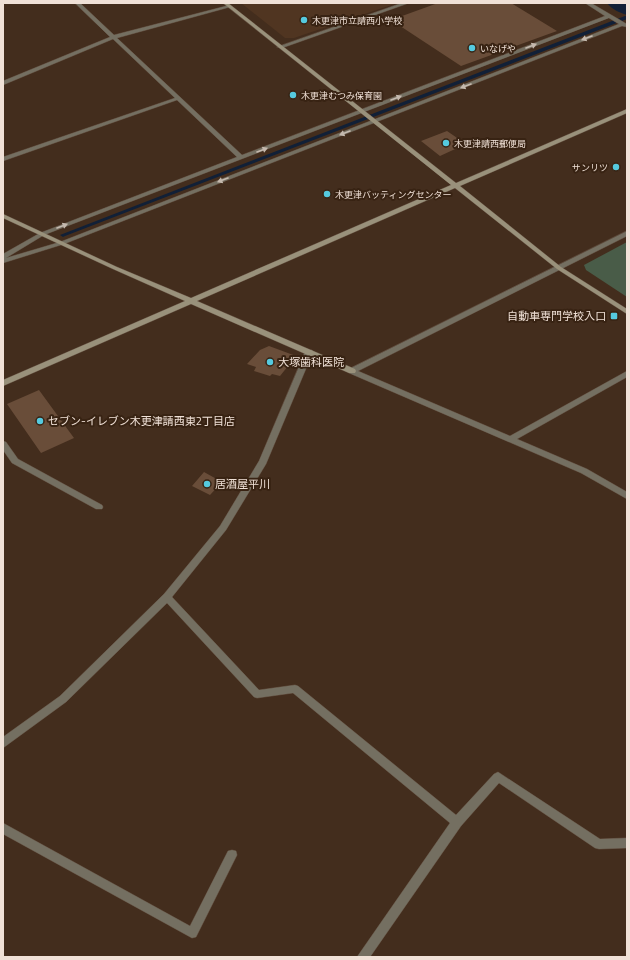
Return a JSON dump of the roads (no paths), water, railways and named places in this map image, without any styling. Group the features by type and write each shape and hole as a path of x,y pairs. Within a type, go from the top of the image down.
{"street":[{"path":"77,3 242,158"},
{"path":"280,47 407,3"},
{"path":"587,3 623,24"},
{"path":"3,83 114,37 227,4 560,268 627,312"},
{"path":"3,257 42,234 363,113 611,17"},
{"path":"3,261 62,243 372,120 623,24"},
{"path":"3,159 179,98"},
{"path":"3,382 627,111"},
{"path":"3,216 191,301 584,471 627,496"},
{"path":"352,371 560,268 627,233"},
{"path":"3,743 64,699 167,597 223,528 263,462 309,352"},
{"path":"511,439 627,374"},
{"path":"3,444 15,461 99,507"},
{"path":"167,597 256,694 295,689 457,822"},
{"path":"363,957 457,822 498,777 598,844 627,843"},
{"path":"3,828 192,933 232,855"}],"waterway":[{"path":"620,3 627,7"},
{"path":"63,235 627,17"}],"place":[{"name":"木更津市立請西小学校","path":"304,20"},
{"name":"いなげや","path":"472,48"},
{"name":"木更津むつみ保育園","path":"293,95"},
{"name":"木更津請西郵便局","path":"446,143"},
{"name":"サンリツ","path":"616,167"},
{"name":"木更津バッティングセンター","path":"327,194"},
{"name":"自動車専門学校入口","path":"614,316"},
{"name":"大塚歯科医院","path":"270,362"},
{"name":"セブン-イレブン木更津請西東2丁目店","path":"40,421"},
{"name":"居酒屋平川","path":"207,484"}]}
